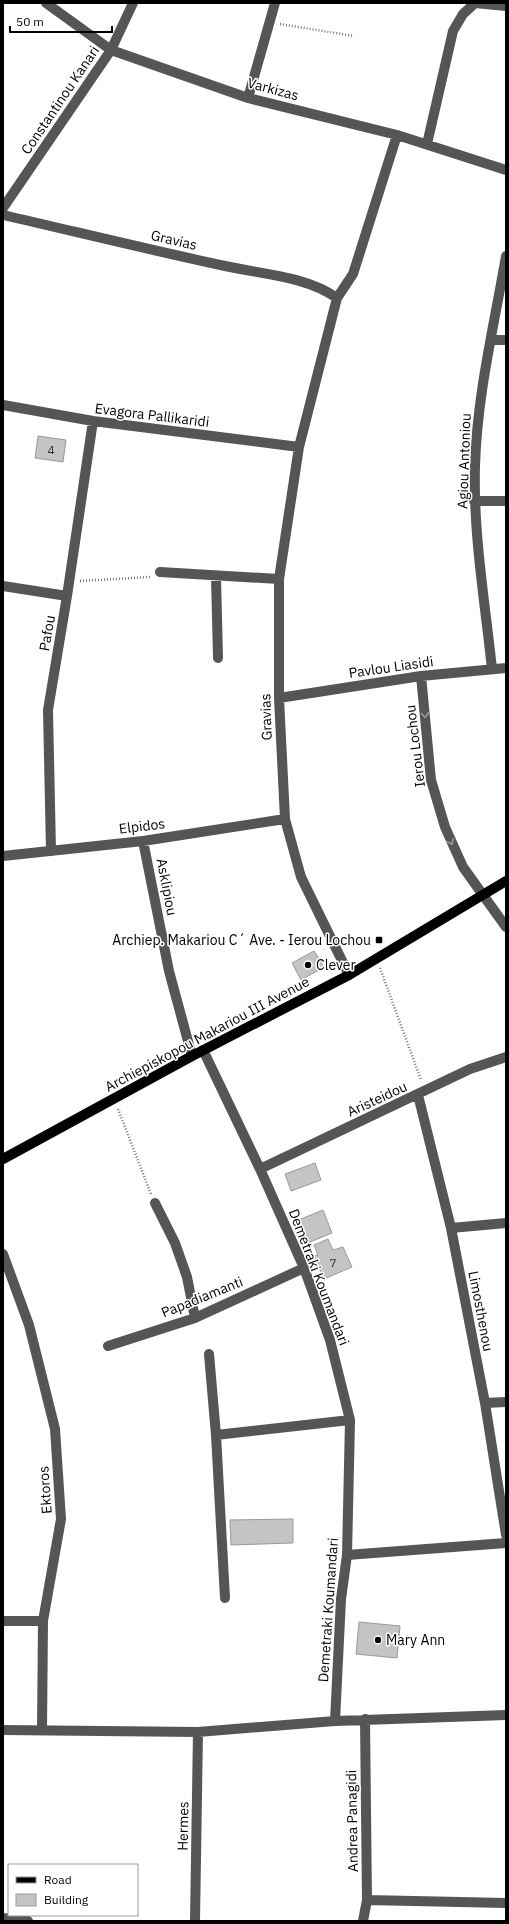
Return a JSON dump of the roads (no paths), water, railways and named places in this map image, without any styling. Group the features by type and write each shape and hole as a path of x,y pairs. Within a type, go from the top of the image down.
{"main road":[{"name":"Archiepiskopou Makariou III Avenue","path":"3,1159 203,1050 349,974 506,881"}],"street":[{"name":"Varkizas","path":"46,3 111,50 248,98 397,135 506,170"},
{"name":"Constantinou Kanari","path":"3,208 111,50 133,3"},
{"path":"248,98 276,3"},
{"path":"427,144 453,31 463,14 475,3 506,6"},
{"name":"Gravias","path":"349,974 302,877 285,819 279,698 279,579 299,447 337,298 353,274 397,135"},
{"name":"Gravias","path":"3,215 218,264 280,276 326,290 337,298"},
{"name":"Agiou Antoniou","path":"492,669 474,501 477,422 506,256"},
{"path":"492,340 506,340"},
{"name":"Evagora Pallikaridi","path":"3,405 93,421 299,447"},
{"name":"Pafou","path":"51,851 48,710 70,582 93,421"},
{"path":"474,501 506,501"},
{"path":"160,572 216,577 279,579"},
{"path":"216,577 218,658"},
{"path":"3,586 67,596"},
{"name":"Pavlou Liasidi","path":"279,698 421,676 506,668"},
{"name":"Ierou Lochou","path":"421,676 431,780 445,827 463,867 506,927"},
{"name":"Elpidos","path":"3,856 143,841 285,819"},
{"name":"Asklipiou","path":"143,841 169,971 192,1056"},
{"name":"Demetraki Koumandari","path":"203,1050 260,1169 304,1268 330,1340 350,1420 347,1555 341,1599 335,1721"},
{"name":"Aristeidou","path":"260,1169 470,1069 506,1058"},
{"name":"Limosthenou","path":"422,1093 485,1403 506,1535"},
{"path":"155,1203 175,1243 187,1277 195,1318"},
{"path":"450,1228 506,1222"},
{"name":"Ektoros","path":"3,1254 29,1325 55,1429 61,1519 43,1621 42,1730"},
{"name":"Papadiamanti","path":"108,1346 195,1318 304,1268"},
{"path":"209,1354 216,1434 225,1598"},
{"path":"485,1403 506,1402"},
{"path":"216,1434 350,1420"},
{"path":"347,1555 506,1543"},
{"path":"3,1621 43,1621"},
{"path":"3,1730 198,1732 365,1719 506,1715"},
{"name":"Andrea Panagidi","path":"363,1921 367,1900 365,1719"},
{"name":"Hermes","path":"195,1921 198,1732"},
{"path":"367,1900 506,1903"},
{"path":"3,1918 24,1920"}],"place":[{"name":"Archiep. Makariou C´ Ave. - Ierou Lochou","path":"379,940"},
{"name":"Clever","path":"308,965"},
{"name":"Mary Ann","path":"378,1640"}]}
